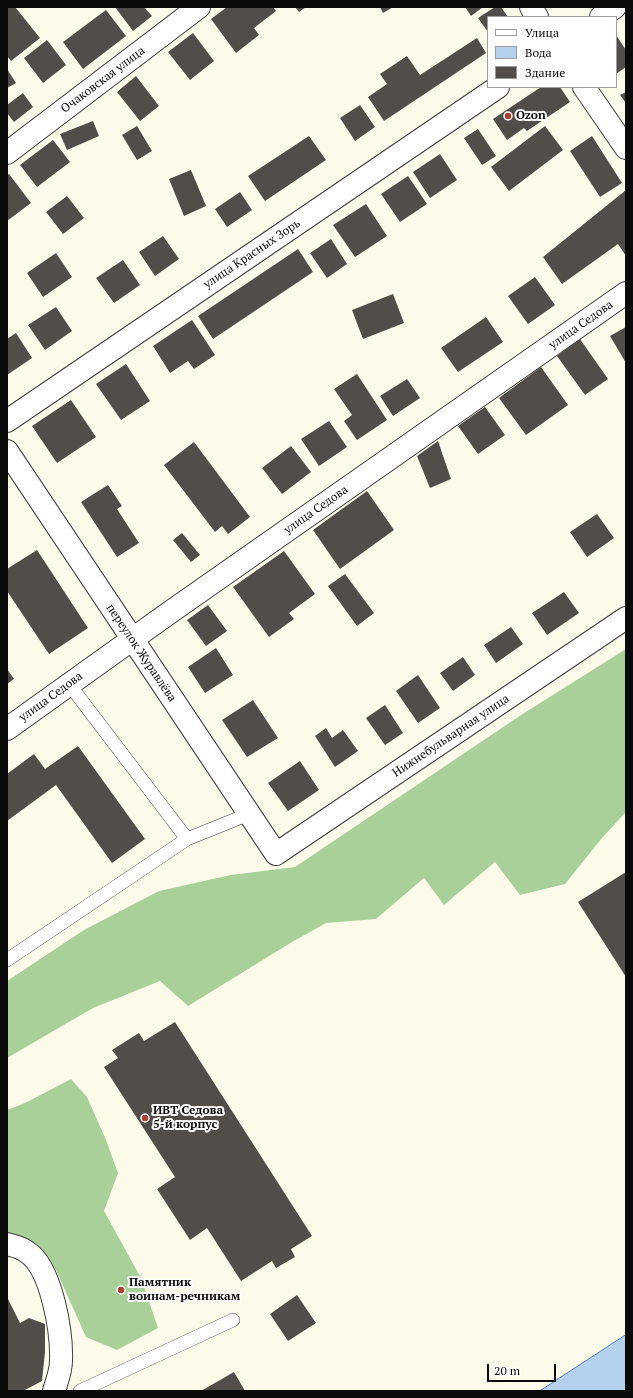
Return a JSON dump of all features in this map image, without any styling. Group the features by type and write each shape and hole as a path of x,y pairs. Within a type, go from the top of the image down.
{"street":[{"name":"Очаковская улица","path":"7,153 199,7"},
{"path":"531,7 536,16"},
{"path":"602,16 615,7"},
{"name":"улица Красных Зорь","path":"7,421 497,88"},
{"path":"585,88 626,148"},
{"name":"улица Седова","path":"7,729 626,293"},
{"name":"переулок Журавлёва","path":"7,452 276,854"},
{"name":"Нижнебульварная улица","path":"276,854 626,618"},
{"path":"7,1244 28,1252 41,1267 50,1290 60,1336 61,1362 54,1391"}],"lane":[{"path":"69,684 187,839"},
{"path":"7,960 187,839 249,814"},
{"path":"81,1391 233,1320"}],"green space":[{"path":"626,649 626,812 602,838 565,884 520,895 495,862 444,905 424,878 376,919 326,923 292,942 188,1006 160,981 93,1008 7,1058 7,981 84,930 159,891 231,875 295,867 521,715"},
{"path":"71,1079 87,1097 106,1140 118,1173 104,1211 141,1278 158,1328 117,1350 86,1337 56,1270 35,1245 7,1237 7,1110 25,1103"}],"water":[{"path":"626,1335 626,1391 540,1391"}],"building":[{"path":"7,7 15,7 40,38 11,61 7,56"},
{"path":"115,7 144,7 152,16 133,31"},
{"path":"227,7 273,7 276,11 254,28 259,35 236,53 211,19"},
{"path":"295,7 306,7 299,12"},
{"path":"380,7 393,7 383,13"},
{"path":"465,7 483,7 471,16"},
{"path":"495,7 501,7 507,16 487,16 487,31 478,18"},
{"path":"106,10 126,36 83,69 63,42"},
{"path":"193,33 214,61 190,80 168,52"},
{"path":"617,36 626,50 626,67 617,73"},
{"path":"477,38 486,53 384,121 368,97 387,84 380,74 407,56 420,75"},
{"path":"47,40 66,65 43,83 24,58"},
{"path":"7,69 16,83 7,88"},
{"path":"136,76 159,106 140,121 117,92"},
{"path":"540,88 561,88 570,102 527,131 524,128 507,140 493,119"},
{"path":"626,92 626,103 620,95"},
{"path":"23,93 33,107 14,122 7,113 7,105"},
{"path":"360,105 375,127 355,141 340,118"},
{"path":"93,121 99,136 67,150 60,134"},
{"path":"137,126 152,151 137,160 122,135"},
{"path":"545,126 563,150 509,191 491,167"},
{"path":"478,129 496,156 482,165 464,138"},
{"path":"309,136 326,160 265,201 248,176"},
{"path":"592,136 622,183 600,197 570,151"},
{"path":"53,140 70,162 37,187 20,165"},
{"path":"440,154 457,180 430,198 413,172"},
{"path":"191,170 206,206 184,216 169,179"},
{"path":"9,174 31,203 7,221 7,175"},
{"path":"408,176 427,204 400,222 381,194"},
{"path":"626,190 626,256 618,244 562,284 543,257"},
{"path":"240,192 252,210 227,227 215,209"},
{"path":"67,196 84,218 63,234 46,212"},
{"path":"366,204 387,236 355,257 333,225"},
{"path":"163,236 179,259 155,276 139,252"},
{"path":"331,239 347,264 327,278 310,253"},
{"path":"298,249 313,272 213,339 198,316"},
{"path":"56,253 72,277 43,297 27,273"},
{"path":"123,260 140,285 114,303 96,278"},
{"path":"535,277 555,305 528,324 508,296"},
{"path":"393,294 404,323 363,339 352,310"},
{"path":"56,307 72,331 45,350 28,325"},
{"path":"486,317 503,342 458,372 441,348"},
{"path":"192,320 215,355 194,369 188,361 170,373 153,346"},
{"path":"626,327 626,363 610,336"},
{"path":"16,333 32,358 7,375 7,339"},
{"path":"580,339 608,379 585,395 557,356"},
{"path":"126,364 150,401 121,420 96,384"},
{"path":"541,367 568,405 526,435 499,398"},
{"path":"357,374 387,420 357,440 344,421 352,415 334,389"},
{"path":"407,379 420,398 393,416 380,396"},
{"path":"71,400 96,437 57,463 32,426"},
{"path":"485,407 505,435 478,454 458,426"},
{"path":"329,421 347,447 319,466 301,439"},
{"path":"438,441 451,479 430,488 417,456"},
{"path":"194,442 250,517 228,534 222,526 215,532 164,465"},
{"path":"291,446 311,472 282,494 262,468"},
{"path":"108,485 122,506 117,509 139,543 117,557 81,502"},
{"path":"367,491 394,530 340,569 313,530"},
{"path":"597,514 614,538 587,557 570,532"},
{"path":"182,533 200,555 191,562 173,540"},
{"path":"37,550 88,628 49,654 7,591 7,569"},
{"path":"284,551 315,594 289,613 294,619 269,637 233,587"},
{"path":"345,574 374,613 357,626 328,586"},
{"path":"564,592 579,613 547,635 532,613"},
{"path":"208,605 227,631 206,646 187,620"},
{"path":"511,627 523,644 496,663 484,645"},
{"path":"216,648 233,675 205,693 188,667"},
{"path":"463,657 475,675 453,691 440,673"},
{"path":"7,669 14,679 7,684"},
{"path":"418,675 440,708 418,723 396,691"},
{"path":"253,700 278,738 247,757 222,720"},
{"path":"385,705 403,733 385,745 366,718"},
{"path":"326,728 332,738 343,730 358,751 335,767 315,736"},
{"path":"78,746 145,839 112,863 56,785 7,821 7,774 34,754 45,769"},
{"path":"300,761 319,790 288,811 268,783"},
{"path":"626,872 626,977 578,902"},
{"path":"175,1022 312,1236 291,1249 295,1257 276,1268 272,1261 241,1281 207,1228 190,1240 157,1189 175,1177 104,1067 118,1058 112,1050 139,1033 144,1041"},
{"path":"297,1295 316,1323 288,1341 270,1314"},
{"path":"7,1297 20,1323 29,1318 45,1324 45,1352 42,1381 23,1391 7,1391"},
{"path":"234,1372 245,1391 201,1391"}],"place":[{"name":"Ozon","path":"508,116"},
{"name":"ИВТ Седова 5-й корпус","path":"145,1118"},
{"name":"Памятник воинам-речникам","path":"121,1290"}]}
